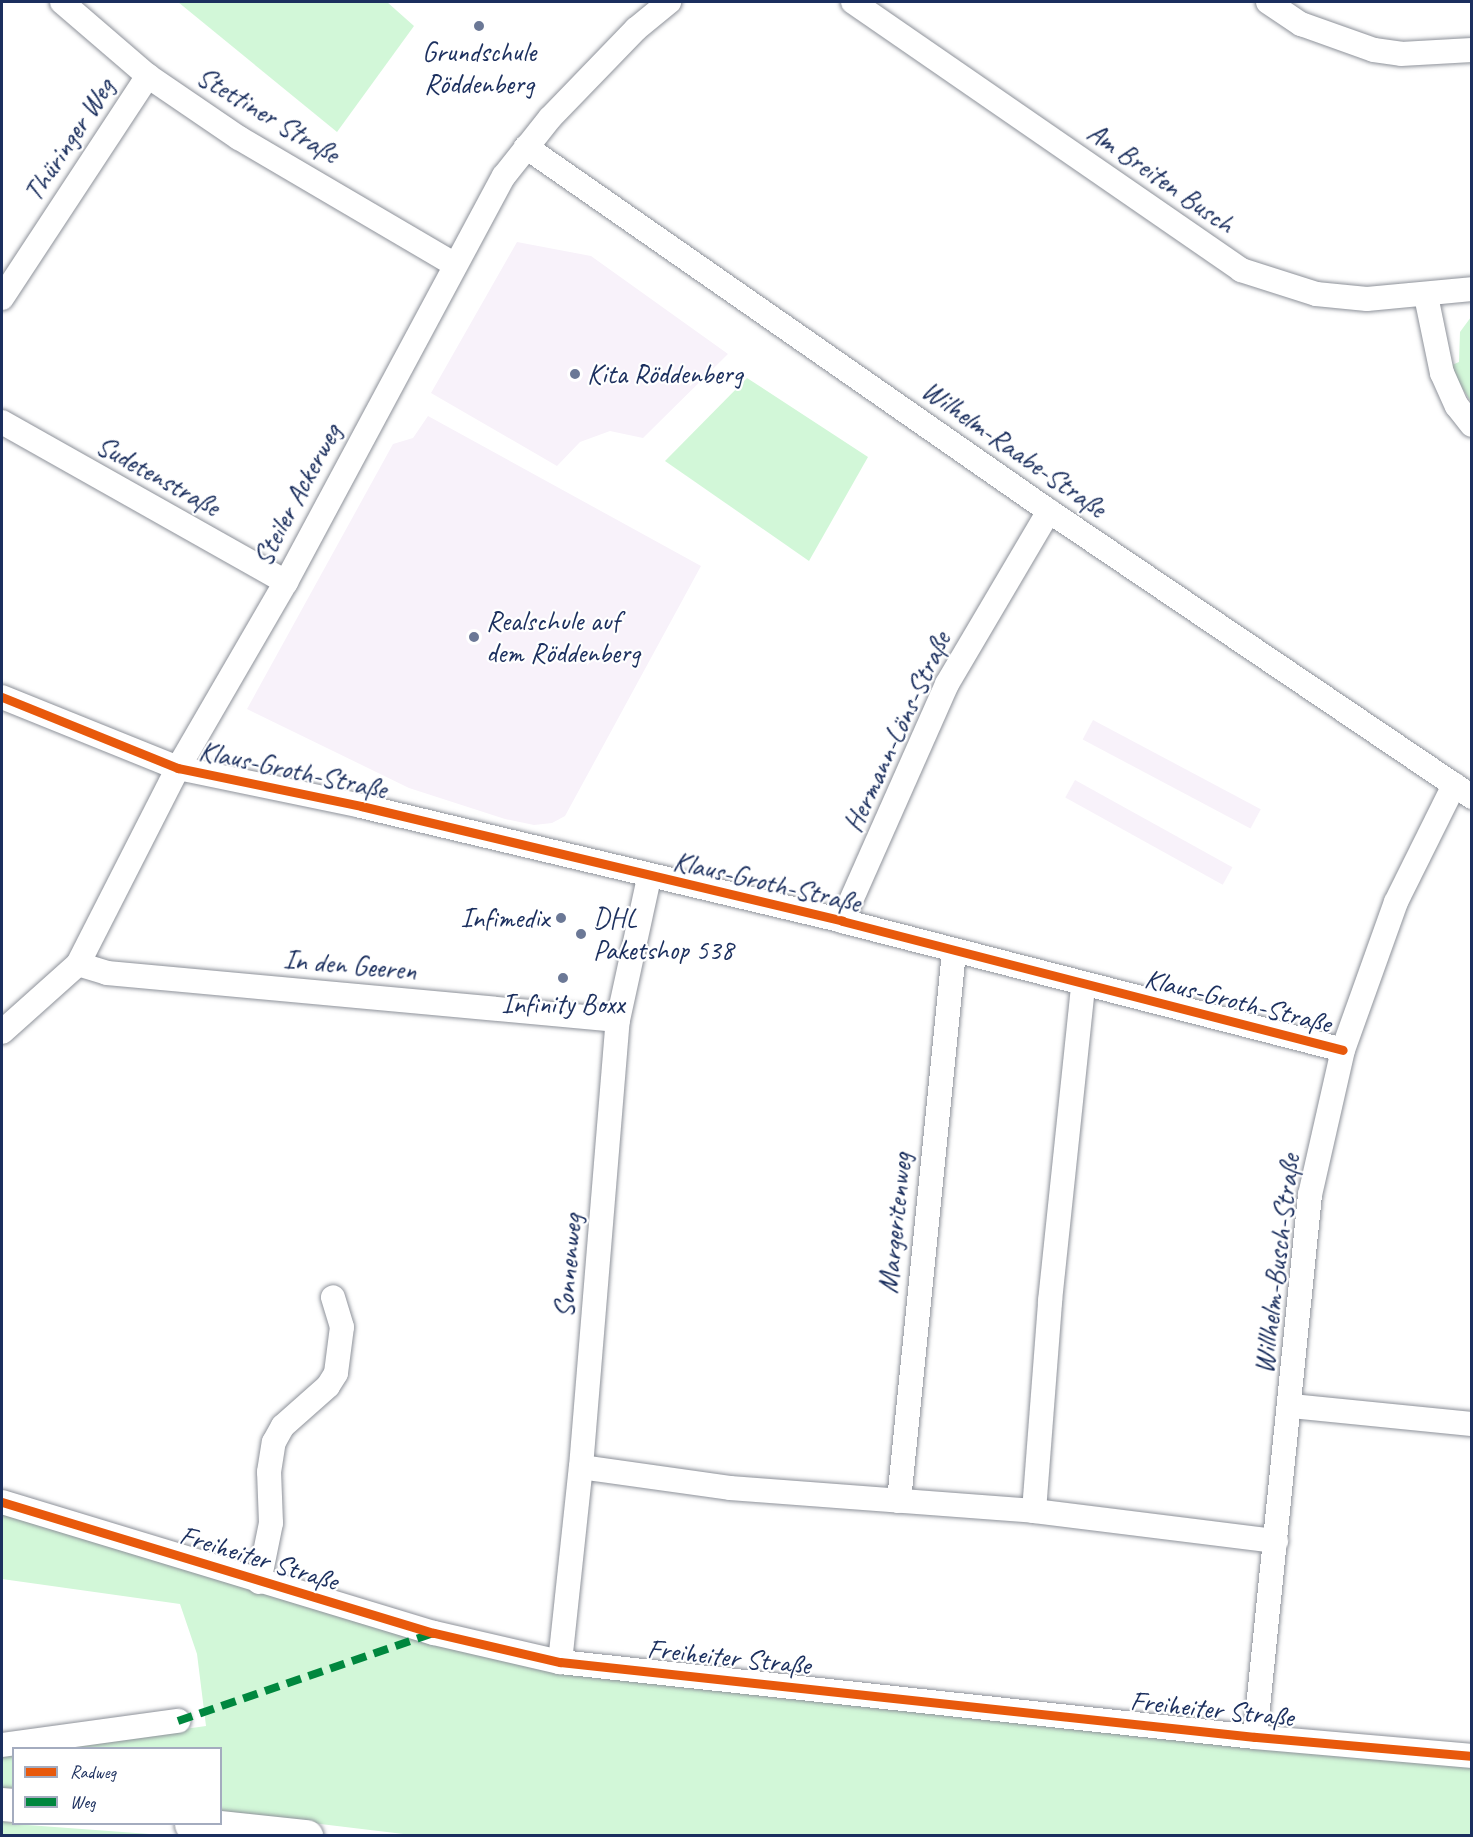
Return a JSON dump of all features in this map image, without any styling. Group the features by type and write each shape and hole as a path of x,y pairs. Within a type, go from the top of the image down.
{"main road":[{"path":"201,1825 306,1836"}],"street":[{"name":"Stettiner Straße","path":"62,2 148,76 239,138 454,264"},
{"name":"Steiler Ackerweg","path":"2,1032 78,963 178,768 286,582 454,264 504,176 526,147 636,29 669,2"},
{"name":"Am Breiten Busch","path":"853,2 1241,270 1316,294 1367,299 1426,296 1472,289"},
{"path":"1268,2 1301,24 1374,50 1401,54 1472,50"},
{"name":"Thüringer Weg","path":"2,298 148,76"},
{"name":"Wilhelm-Raabe-Straße","path":"526,147 1049,511 1463,791"},
{"path":"1426,296 1442,373 1457,406 1472,425"},
{"name":"Sudetenstraße","path":"2,422 286,582"},
{"name":"Hermann-Löns-Straße","path":"842,921 947,684 1049,511"},
{"name":"Klaus-Groth-Straße","path":"2,697 178,768 361,806 649,878 842,921 954,952 1343,1050"},
{"name":"Willhelm-Busch-Straße","path":"1255,1737 1291,1406 1310,1195 1343,1050 1396,902 1463,791"},
{"name":"Sonnenweg","path":"560,1662 582,1467 618,1020 649,878"},
{"name":"Margeritenweg","path":"899,1501 954,952"},
{"name":"In den Geeren","path":"78,963 107,973 618,1020"},
{"path":"1034,1511 1050,1301 1083,985"},
{"path":"259,1581 271,1523 269,1472 274,1442 283,1426 328,1386 336,1373 342,1327 333,1297"},
{"path":"1291,1406 1472,1424"},
{"path":"582,1467 730,1488 1034,1511 1276,1541"},
{"name":"Freiheiter Straße","path":"2,1502 434,1633 560,1662 1255,1737 1472,1756"},
{"path":"2,1744 178,1721"}],"shaded area":[{"name":"Kita Röddenberg","path":"517,242 591,256 728,354 643,438 610,431 580,442 557,466 431,393"},
{"name":"Realschule auf dem Röddenberg","path":"428,416 701,566 565,816 552,823 534,825 505,819 409,788 247,709 393,444 413,438"},
{"path":"1093,720 1261,809 1250,829 1083,739"},
{"path":"1075,780 1232,867 1223,885 1065,797"}],"green space":[{"path":"178,2 387,2 414,26 337,132"},
{"path":"1471,317 1471,402 1456,378 1452,365 1459,362 1460,332"},
{"path":"747,378 868,457 809,561 665,461"},
{"path":"2,1510 433,1641 1471,1763 1471,1835 420,1836 222,1812 222,1747 58,1747 206,1726 197,1654 180,1604 2,1579"},
{"path":"2,1754 12,1754 12,1788 2,1788"},
{"path":"2,1821 12,1825 163,1835 2,1835"}],"marked path":[{"path":"178,1721 434,1633"}],"cycle path":[{"path":"2,697 178,768 361,806 842,921 1343,1050"},
{"path":"2,1502 434,1633 560,1662 1255,1737 1472,1756"}],"place":[{"name":"Grundschule Röddenberg","path":"479,26"},
{"name":"Kita Röddenberg","path":"575,374"},
{"name":"Realschule auf dem Röddenberg","path":"474,637"},
{"name":"Infimedix","path":"561,918"},
{"name":"DHL Paketshop 538","path":"581,934"},
{"name":"Infinity Boxx","path":"563,978"}]}
